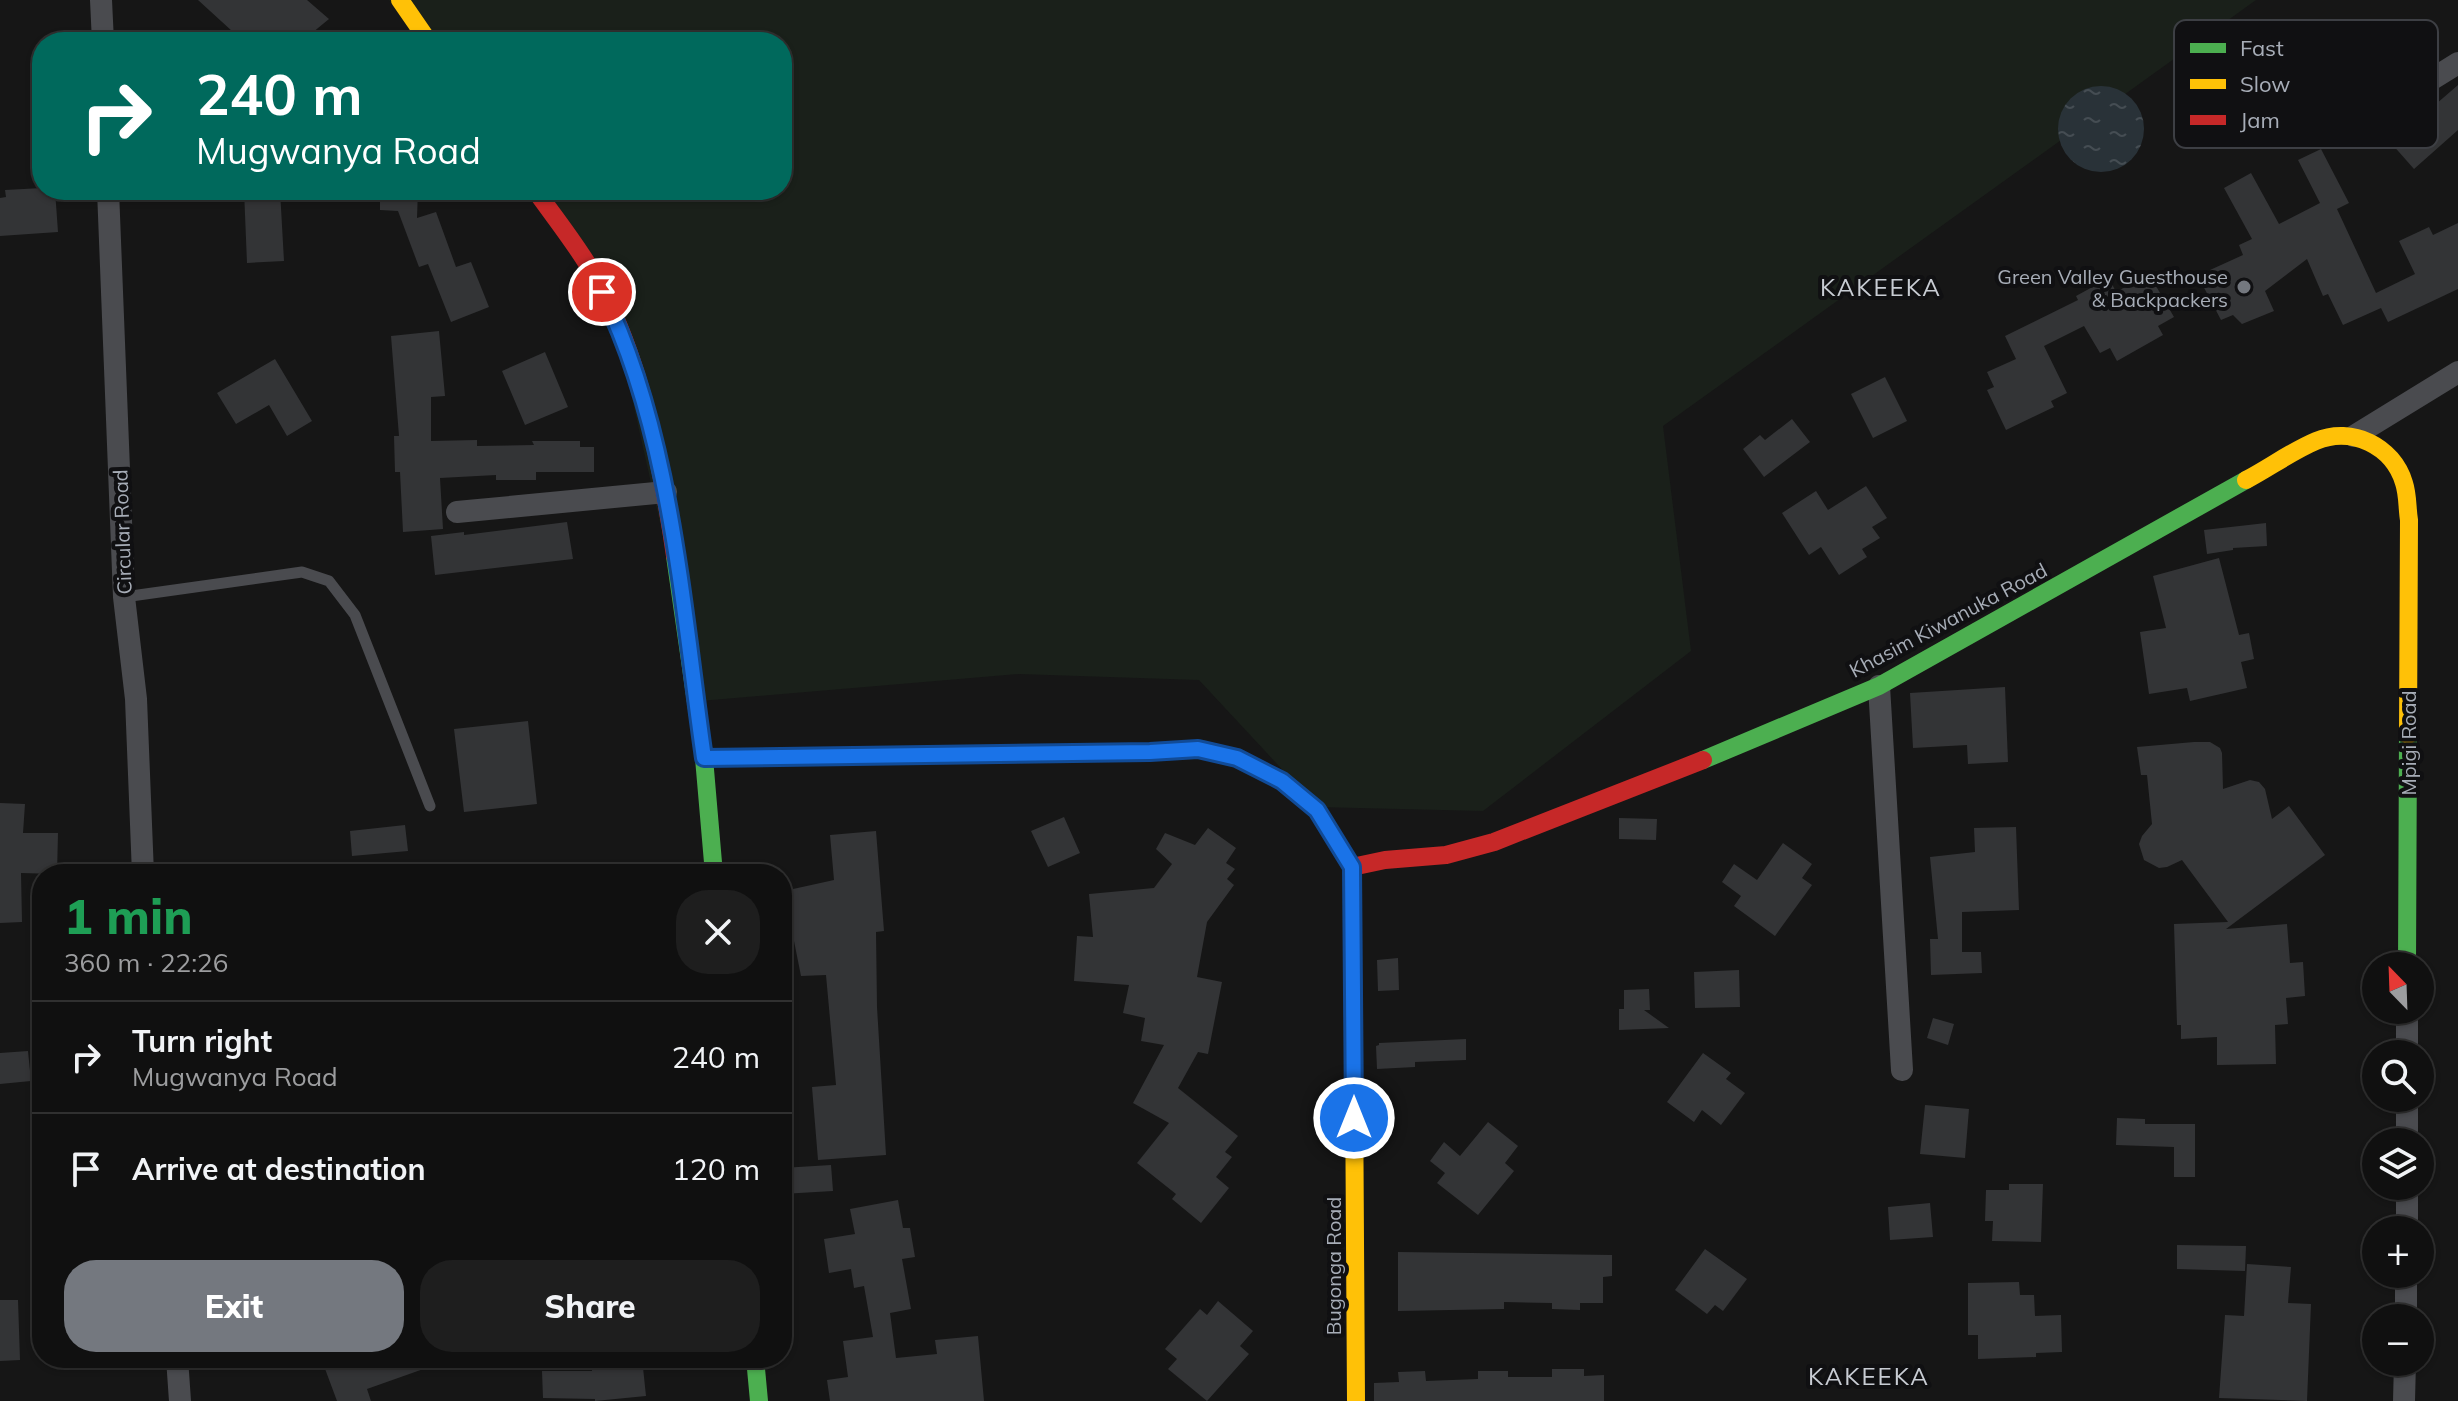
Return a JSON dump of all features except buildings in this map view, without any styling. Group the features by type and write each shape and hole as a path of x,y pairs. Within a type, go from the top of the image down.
{"street":[{"path":"101,0 103,32"},
{"path":"400,0 422,32"},
{"path":"2438,75 2458,63"},
{"name":"Circular Road","path":"108,200 124,597 136,699 143,864"},
{"path":"542,200 589,266 615,318 636,376 666,492 704,758 713,864"},
{"path":"2354,436 2458,372"},
{"name":"Mpigi Road","path":"2354,436 2375,446 2390,458 2404,483 2409,520 2407,952"},
{"name":"Khasim Kiwanuka Road","path":"1352,867 1385,860 1446,855 1494,842 1879,686 2318,440 2354,436"},
{"path":"457,512 666,492"},
{"path":"1879,686 1902,1070"},
{"path":"704,758 1198,749 1237,758 1282,781 1317,810 1352,867"},
{"name":"Bugonga Road","path":"1352,867 1356,1401"},
{"path":"178,1368 180,1401"},
{"path":"756,1368 759,1401"},
{"path":"2404,1401 2405,1376"}],"lane":[{"path":"124,597 302,572 329,581 355,615 430,806"}],"shaded area":[{"path":"389,0 2256,0 2228,20 2174,20 2174,59 1663,426 1691,651 1483,811 1317,807 1199,680 1019,674 700,701 607,287 542,200 792,200 792,32 413,32"}],"water":[{"path":"2093,86 2109,86 2132,98 2141,112 2144,129 2141,146 2132,160 2109,172 2093,172 2077,165 2065,153 2058,137 2058,121 2065,105 2077,93"}],"traffic: fast":[{"path":"1703,760 1879,686 2246,480"},
{"path":"675,556 704,758 713,864"},
{"path":"2407,952 2408,735"},
{"path":"999,754 1198,749 1237,758 1282,781 1317,810 1352,867 1354,1079"},
{"path":"756,1368 759,1401"}],"traffic: slow":[{"path":"400,0 422,32"},
{"path":"2246,480 2316,441 2343,436 2369,442 2381,449 2399,470 2409,520 2408,735"},
{"path":"704,758 999,754"},
{"path":"1354,1079 1356,1401"}],"traffic: jam":[{"path":"542,200 588,265 605,296 634,367 655,445 675,556"},
{"path":"1352,867 1385,860 1446,855 1494,842 1703,760"}],"place":[{"name":"Green Valley Guesthouse & Backpackers","path":"2244,287"}],"district":[{"name":"KAKEEKA","path":"1881,287"},
{"name":"KAKEEKA","path":"1869,1376"}],"route":[{"path":"602,292 636,376 666,492 704,758 1198,749 1237,758 1282,781 1317,810 1352,867 1354,1118"}]}
